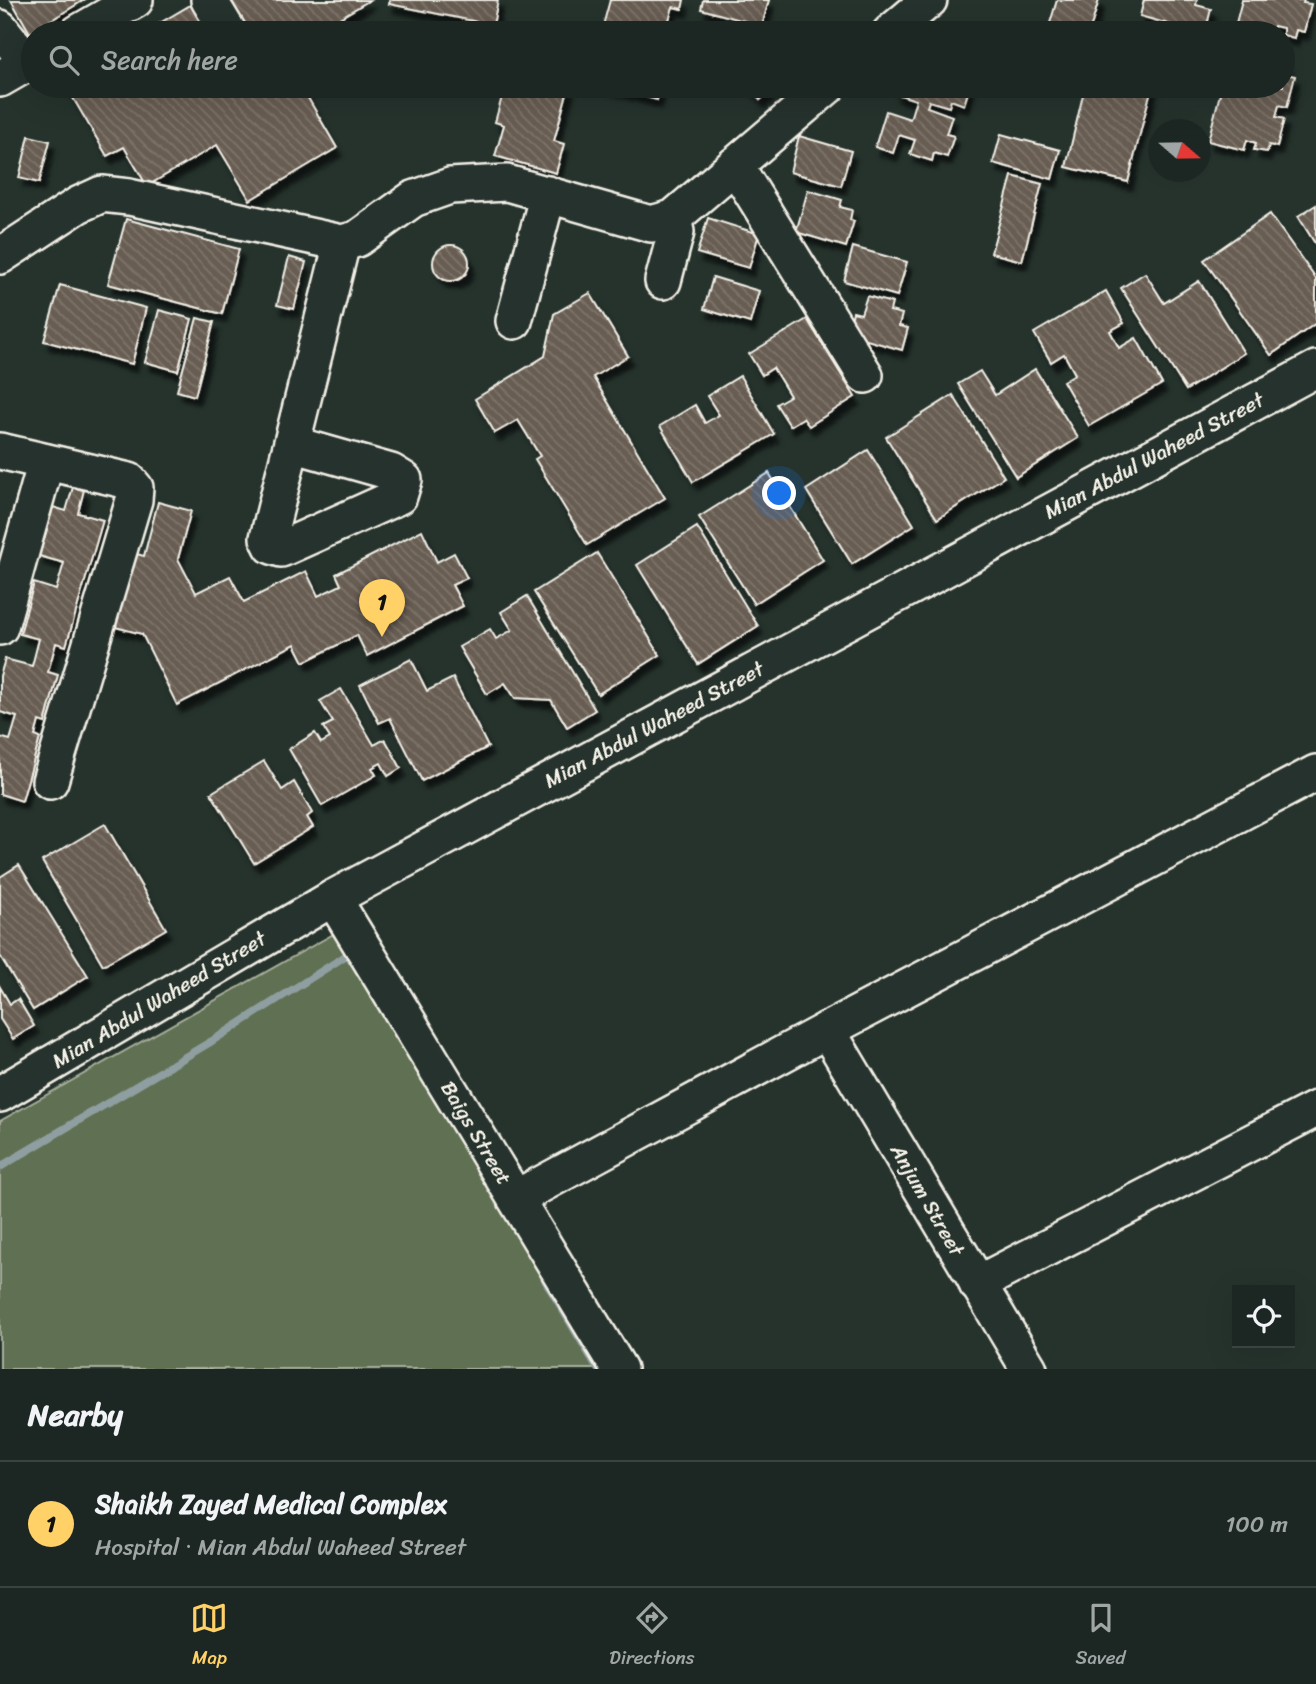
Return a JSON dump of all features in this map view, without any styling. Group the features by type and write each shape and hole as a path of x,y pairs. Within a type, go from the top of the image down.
{"street":[{"path":"99,21 135,0"},
{"path":"209,0 222,21"},
{"path":"904,21 929,0"},
{"path":"0,28 20,67"},
{"path":"0,256 78,205 102,194 129,197 342,243 357,239 413,199 450,186 507,183 651,224 673,218 814,98"},
{"path":"735,165 865,375"},
{"path":"514,321 548,194"},
{"path":"663,281 676,232 673,218"},
{"path":"292,444 342,243"},
{"name":"Mian Abdul Waheed Street","path":"0,1094 333,898 1316,369"},
{"path":"0,451 130,481 135,488 134,500 50,781"},
{"path":"0,627 46,462"},
{"path":"516,1198 827,1030 1316,773"},
{"name":"Baigs Street","path":"333,898 619,1369"},
{"name":"Anjum Street","path":"827,1030 1029,1369"},
{"path":"977,1284 1316,1109"}],"green space":[{"path":"346,927 614,1369 0,1369 0,1121"}],"building":[{"path":"11,0 84,0 50,21 23,21"},
{"path":"227,0 370,0 334,21 239,21"},
{"path":"390,0 498,0 494,21 473,21 389,4"},
{"path":"610,0 684,0 682,9 673,7 669,21 604,21"},
{"path":"703,0 769,0 763,21 744,21 701,9"},
{"path":"1057,0 1099,0 1093,21 1051,21"},
{"path":"1144,0 1197,0 1196,5 1211,9 1208,21 1158,21 1140,16"},
{"path":"1242,0 1304,0 1303,3 1311,4 1304,32 1296,30 1295,34 1295,21 1237,21"},
{"path":"194,3 204,21 163,21"},
{"path":"73,98 308,98 337,148 250,200 217,145 147,186 124,147 107,156"},
{"path":"502,98 566,98 554,141 564,144 556,173 495,156 504,125 495,122"},
{"path":"910,98 966,98 964,105 951,100 949,107 929,101 927,107 952,116 946,134 954,136 947,157 934,153 932,161 910,154 915,140 899,135 893,153 875,147 886,111 910,119 916,100"},
{"path":"1082,98 1149,98 1128,182 1066,167"},
{"path":"1219,98 1289,98 1287,107 1279,105 1276,117 1284,119 1277,147 1269,145 1267,152 1254,150 1256,143 1247,140 1244,150 1211,142 1211,129"},
{"path":"1001,134 1060,150 1052,179 993,163"},
{"path":"29,136 50,141 39,183 19,178"},
{"path":"799,136 851,151 841,186 790,172"},
{"path":"1012,176 1042,184 1022,261 991,253"},
{"path":"808,190 842,200 840,207 852,210 850,220 854,221 846,247 796,232"},
{"path":"1316,205 1316,245 1298,216"},
{"path":"1270,214 1316,279 1316,323 1271,355 1204,260"},
{"path":"708,218 759,234 749,268 697,253"},
{"path":"126,219 239,249 222,314 108,284"},
{"path":"451,245 464,250 469,263 464,276 451,281 438,276 433,263 438,250"},
{"path":"853,247 907,262 897,296 844,281"},
{"path":"289,257 306,262 294,309 277,305"},
{"path":"1145,273 1164,303 1199,281 1244,353 1186,390 1121,288"},
{"path":"713,277 759,291 750,323 704,309"},
{"path":"60,285 146,308 132,364 44,341"},
{"path":"1106,291 1124,323 1110,331 1119,348 1136,338 1162,384 1089,426 1063,381 1075,374 1064,354 1051,362 1034,333"},
{"path":"590,293 628,356 593,377 665,498 587,545 535,459 540,456 518,420 495,433 475,399 545,356 554,314"},
{"path":"867,296 892,303 890,311 902,314 899,326 908,328 902,350 856,337 849,328 853,312 861,314"},
{"path":"159,310 192,319 178,371 145,362"},
{"path":"197,318 214,322 195,396 177,391"},
{"path":"807,319 855,397 809,426 803,418 790,426 776,404 790,396 773,368 762,375 749,354"},
{"path":"1035,369 1078,438 1016,477 958,384 980,371 995,395"},
{"path":"740,376 774,434 693,482 660,426 695,405 705,423 719,415 707,396"},
{"path":"953,395 1004,477 937,519 886,437"},
{"path":"868,450 914,525 852,564 806,490"},
{"path":"769,473 823,560 754,604 699,517"},
{"path":"73,487 84,490 78,513 103,520 66,646 56,643 48,672 58,675 45,723 39,721 35,736 40,738 22,801 0,794 0,737 10,740 17,717 0,712 0,676 5,659 32,666 39,639 20,634 34,583 56,590 64,563 39,556 53,507 66,511"},
{"path":"158,502 191,511 178,559 196,593 230,576 244,602 306,571 318,596 341,585 336,574 422,530 437,562 454,553 467,578 452,585 463,606 367,656 357,635 304,662 295,644 177,705 142,634 108,625 129,552 144,556"},
{"path":"697,527 758,626 698,664 637,565"},
{"path":"597,553 660,655 598,694 534,592"},
{"path":"527,596 595,710 567,727 551,700 515,698 505,683 487,694 459,647 490,629 496,639 512,630 501,612"},
{"path":"411,659 427,691 453,678 488,747 422,781 390,718 379,723 360,685"},
{"path":"341,689 374,745 385,739 401,768 388,776 381,763 372,768 376,775 322,806 289,749 315,733 321,743 330,738 323,727 333,722 320,701"},
{"path":"264,761 282,790 294,782 312,813 307,817 313,827 254,863 211,793"},
{"path":"105,824 166,929 103,965 42,861"},
{"path":"19,865 88,976 33,1010 0,956 0,877"},
{"path":"0,987 10,1004 18,999 34,1026 13,1039 0,1019"}],"waterway":[{"path":"0,1167 212,1041 350,953 354,960"},
{"path":"545,1280 598,1369"}],"place":[{"name":"Shaikh Zayed Medical Complex","path":"382,637"}]}
